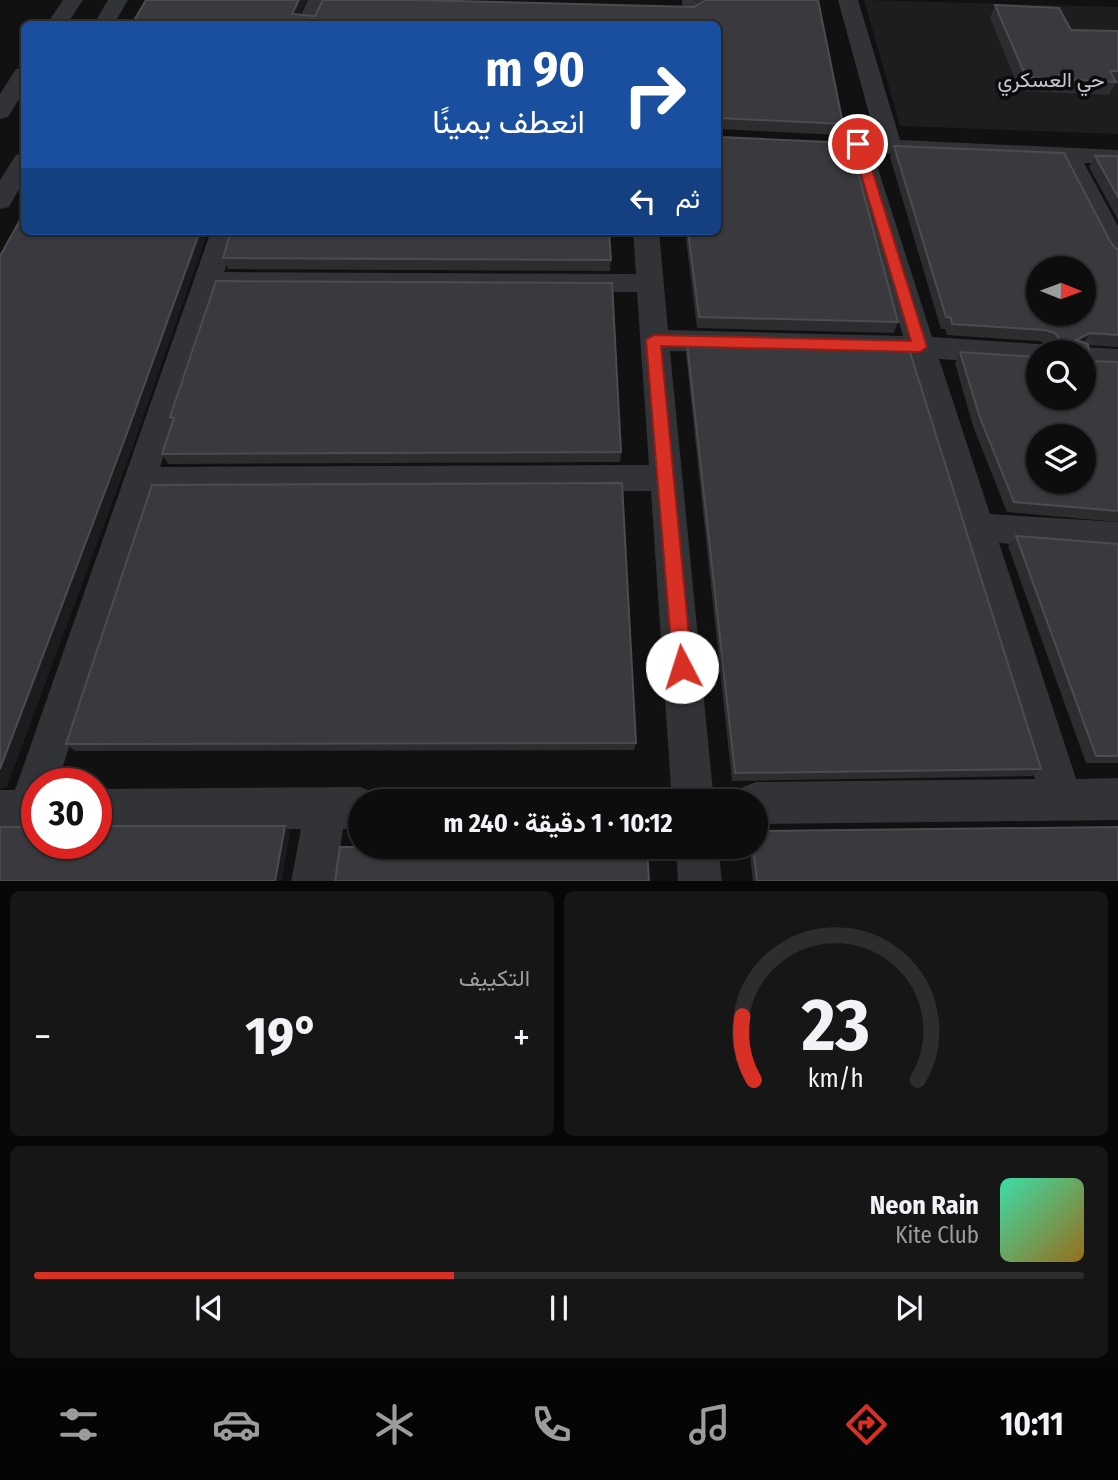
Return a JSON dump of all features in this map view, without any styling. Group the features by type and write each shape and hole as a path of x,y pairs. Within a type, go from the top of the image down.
{"street":[{"path":"59,21 72,0"},
{"path":"106,21 118,0"},
{"path":"308,21 318,0"},
{"path":"848,0 874,144 920,347 1062,800"},
{"path":"0,67 21,67"},
{"path":"21,79 0,112 21,113"},
{"path":"820,143 1118,157"},
{"path":"1068,154 1117,248"},
{"path":"0,201 21,165"},
{"path":"36,768 139,481 222,235"},
{"path":"646,235 693,789"},
{"path":"206,281 650,283"},
{"path":"654,340 920,347 1026,354"},
{"path":"1096,359 1118,360"},
{"path":"139,481 667,478"},
{"path":"977,527 1118,537"},
{"path":"768,803 1118,799"},
{"path":"112,810 343,808 313,881"},
{"path":"698,859 700,881"}],"shaded area":[{"path":"864,0 1118,7 1118,134 900,126"}],"building":[{"path":"146,0 299,0 292,14 315,16 323,0 694,7 706,0 818,0 843,124 721,118 721,21 134,21"},
{"path":"995,5 1059,8 1071,30 1118,31 1118,71 1110,71 1116,82 1026,77"},
{"path":"721,137 850,143 898,322 699,317 689,235 721,235"},
{"path":"894,146 1064,153 1110,241 1118,249 1118,335 1090,333 1076,340 1060,340 1055,333 1045,330 952,324 951,318 946,317"},
{"path":"1095,156 1118,156 1118,197"},
{"path":"21,218 21,235 199,235 0,769 0,256"},
{"path":"230,235 609,235 611,260 223,258"},
{"path":"216,281 612,283 621,452 162,454 174,418 170,417"},
{"path":"687,343 909,349 1041,769 735,773"},
{"path":"960,352 1026,356 1026,410 1096,410 1096,361 1118,362 1118,511 1014,502 979,415"},
{"path":"622,483 636,743 66,744 152,485"},
{"path":"1016,536 1118,544 1118,756 1096,756"},
{"path":"112,826 285,826 275,881 0,881 0,827 21,827 21,859 112,859"},
{"path":"1118,827 1118,881 757,881 754,859 768,859 768,831"},
{"path":"340,847 348,847 348,859 648,859 649,881 335,881"}],"district":[{"name":"حي العسكري","path":"1051,80"}],"route":[{"path":"682,667 654,340 920,347 858,144"}]}
